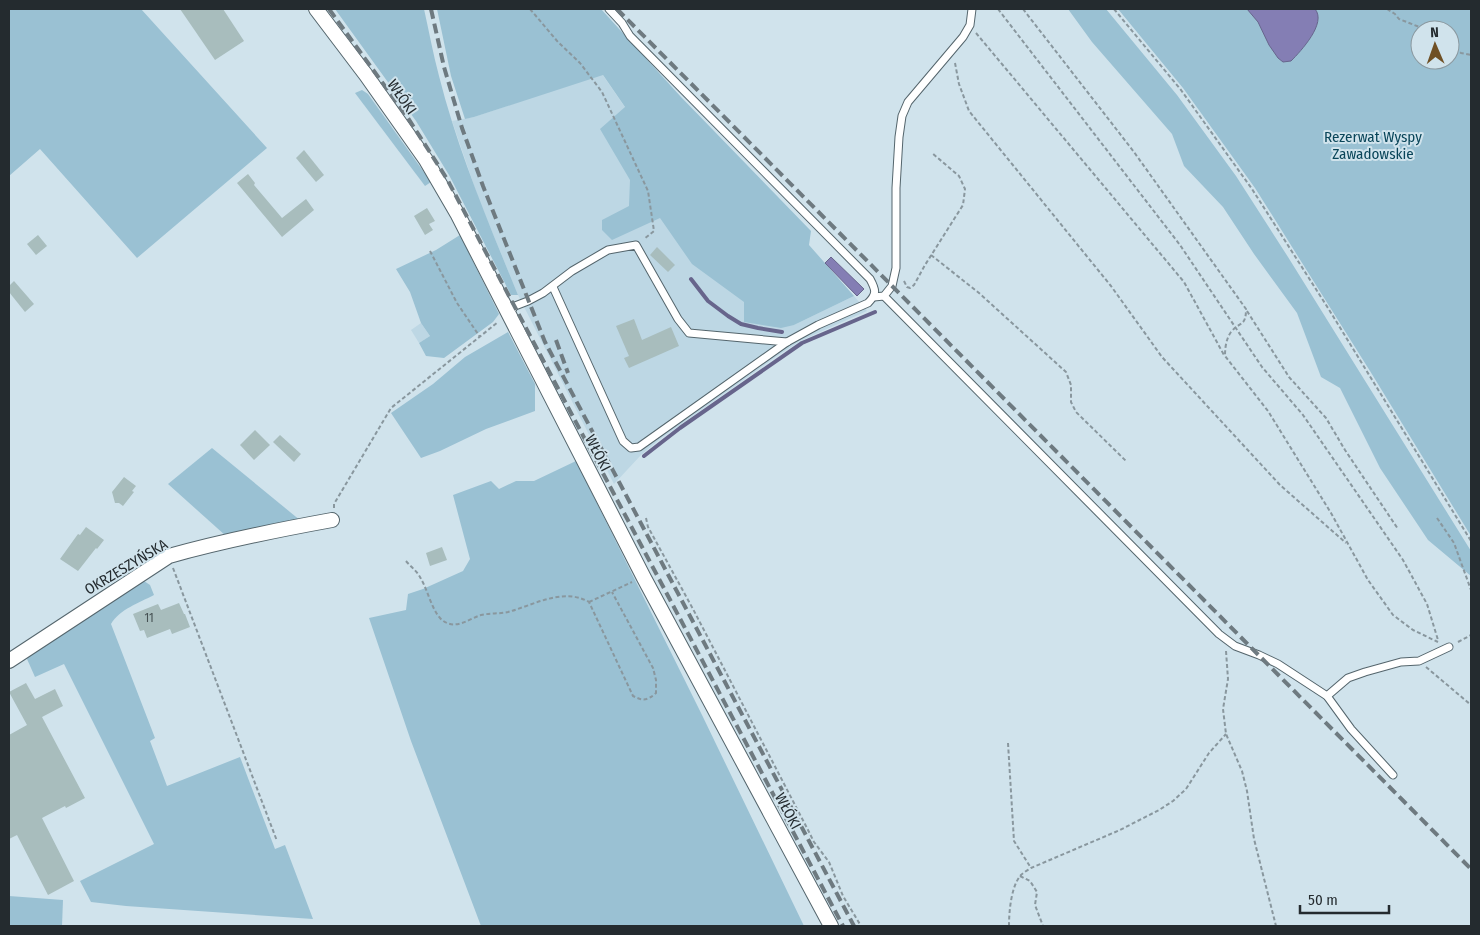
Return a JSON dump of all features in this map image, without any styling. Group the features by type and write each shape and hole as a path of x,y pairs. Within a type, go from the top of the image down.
{"street":[{"name":"WŁÓKI","path":"316,9 366,75 429,166 474,245 644,578 830,926"},
{"name":"OKRZESZYŃSKA","path":"9,661 169,556 332,520"}],"lane":[{"path":"553,286 623,441 631,448 639,447 787,342 818,325 868,303 874,297 875,288 870,279 630,36 622,23 609,9"},
{"path":"874,297 884,296 892,286 896,268 898,137 902,116 908,102 963,37 970,25 972,9"},
{"path":"508,314 515,306 528,301 553,286 572,271 608,250 636,246 678,319 689,333 787,342"},
{"path":"884,296 1225,639 1235,646 1278,664 1327,696 1351,729 1393,775"},
{"path":"1327,696 1348,678 1401,662 1419,661 1449,647"}],"path":[{"path":"530,9 558,42 580,63 602,92 648,190 654,231 636,246"},
{"path":"998,9 1180,245 1262,367 1303,415 1403,560 1427,604 1438,642"},
{"path":"1024,9 1134,152 1246,309 1289,377 1326,418 1398,529"},
{"path":"1114,9 1181,90 1252,189 1328,308 1471,541"},
{"path":"1387,9 1399,19 1410,23"},
{"path":"970,25 1184,282 1225,356 1268,410 1331,513 1368,580 1393,615 1413,630 1449,647 1471,635"},
{"path":"952,50 969,111 1111,286 1162,357 1280,485 1348,544"},
{"path":"896,268 907,287 914,286 963,205 965,189 959,176 932,153"},
{"path":"430,251 458,303 480,337"},
{"path":"931,255 978,293 1066,372 1072,385 1071,402 1076,412 1126,461"},
{"path":"1225,356 1225,346 1231,332 1243,323 1246,318 1246,309"},
{"path":"332,520 334,504 391,408 508,314"},
{"path":"646,518 648,527 693,609 810,835 829,862 843,896 860,926"},
{"path":"1437,518 1454,543 1471,590"},
{"path":"169,556 277,841"},
{"path":"406,561 421,578 438,615 443,622 451,625 459,624 482,615 506,612 550,597 571,596 584,599 589,602 633,696 641,700 649,699 656,693 654,668 612,592"},
{"path":"589,602 644,578"},
{"path":"1225,639 1228,679 1223,709 1226,734 1242,771 1254,839 1276,926"},
{"path":"1419,661 1471,705"},
{"path":"1009,926 1009,911 1014,888 1020,876 1031,868 1120,830 1173,801 1186,788 1209,753 1226,734"},
{"path":"1008,743 1014,841 1031,868"},
{"path":"1020,876 1030,881 1037,892 1036,904 1043,926"}],"shaded area":[{"path":"1247,9 1315,9 1318,15 1318,22 1301,51 1291,61 1283,62 1269,45 1258,22"},
{"path":"602,74 721,247 794,325 854,296 867,311 800,341 777,356 660,439 641,455 614,484 518,295 479,200 452,121 474,117"},
{"path":"831,257 864,289 857,296 825,263"},
{"path":"421,323 430,336 419,343 411,330"}],"green space":[{"path":"9,9 141,9 267,148 137,258 40,149 9,176"},
{"path":"335,9 424,9 437,68 455,132 518,295 511,295 449,175 416,121"},
{"path":"437,9 601,9 681,97 811,231 809,245 854,296 794,325 781,328 744,322 744,302 692,264 660,218 612,240 602,230 602,220 629,206 630,180 600,129 625,107 603,75 465,119 451,76"},
{"path":"1068,9 1106,9 1177,95 1236,176 1471,551 1471,576 1428,540 1380,468 1340,388 1321,377 1297,313 1223,207 1184,166 1172,134 1092,42"},
{"name":"Rezerwat Wyspy Zawadowskie","path":"1118,9 1471,9 1471,536 1370,371 1255,188 1183,88"},
{"path":"362,90 368,94 431,182 425,186 355,93"},
{"path":"460,235 499,314 493,322 444,358 426,356 419,343 430,336 421,323 410,292 396,269 436,250"},
{"path":"508,332 535,384 535,411 486,429 421,458 391,413 433,384 465,357"},
{"path":"212,448 301,521 226,536 168,484"},
{"path":"576,461 804,926 481,926 411,741 369,618 406,610 408,594 463,571 470,559 453,495 491,481 499,489 516,481 534,481"},
{"path":"144,581 150,585 154,595 119,614 111,624 155,738 150,741 167,786 240,757 275,849 285,845 313,919 91,902 80,881 154,844 64,664 35,677 27,659 32,649 139,582"},
{"path":"9,896 63,900 62,926 9,926"}],"building":[{"path":"180,9 223,9 244,41 215,60"},
{"path":"304,150 324,175 316,182 296,158"},
{"path":"248,174 255,183 254,185 282,218 306,199 314,210 282,237 237,183"},
{"path":"427,208 435,221 429,224 433,230 425,235 414,216"},
{"path":"38,235 47,246 36,255 27,244"},
{"path":"657,247 675,265 668,272 650,255"},
{"path":"14,281 34,304 25,312 9,292 9,286"},
{"path":"634,319 642,340 671,327 679,346 629,368 624,358 629,356 616,326"},
{"path":"255,430 270,445 254,460 240,445"},
{"path":"280,435 301,454 294,462 273,442"},
{"path":"124,477 136,486 132,491 134,492 123,506 115,503 112,492"},
{"path":"86,527 104,540 78,571 60,559 78,534 80,535"},
{"path":"442,547 447,560 430,566 426,553"},
{"path":"179,603 190,627 172,634 170,629 147,638 144,630 140,631 133,614 158,604 161,610"},
{"path":"26,683 35,699 55,689 63,706 42,717 85,798 42,818 74,881 48,895 17,835 9,839 9,735 27,725 9,692"}],"waterway":[{"path":"691,279 708,301 741,324 782,332"},
{"path":"644,456 680,428 802,343 875,312"}],"railway":[{"path":"329,9 408,118 447,179 843,926"},
{"path":"431,9 444,67 462,128 545,342 854,926"},
{"path":"617,9 1471,869"},
{"path":"556,340 568,373"}]}
